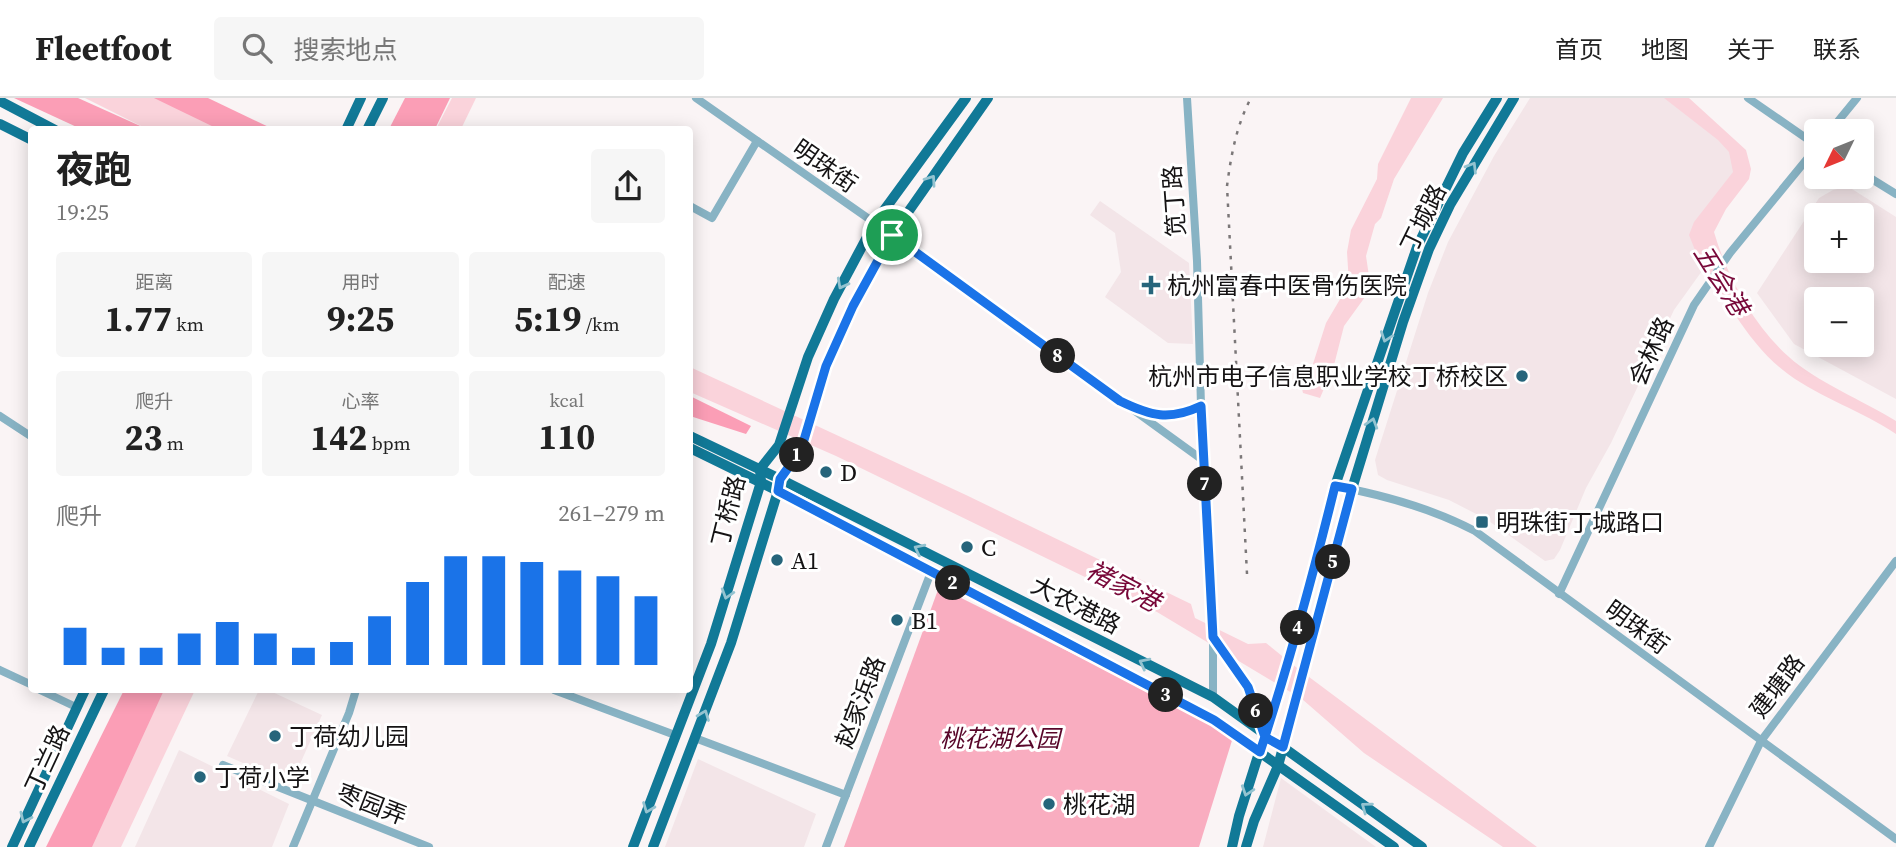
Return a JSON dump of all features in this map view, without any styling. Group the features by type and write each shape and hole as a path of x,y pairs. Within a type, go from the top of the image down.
{"main road":[{"path":"348,126 361,98"},
{"path":"369,126 383,98"},
{"name":"丁桥路","path":"693,690 711,644 761,482 760,469 779,445 808,357 834,299 874,224 966,98"},
{"name":"丁桥路","path":"653,847 731,643 780,479 801,450 826,366 853,306 892,235 988,98"},
{"name":"丁城路","path":"1232,847 1239,816 1303,614 1335,486 1417,247 1463,153 1497,98"},
{"name":"丁城路","path":"1246,847 1254,821 1278,766 1352,489 1403,322 1429,249 1450,205 1514,98"},
{"path":"0,102 47,126"},
{"path":"0,124 28,138"},
{"name":"大农港路","path":"693,437 1213,697 1265,737 1283,747 1422,847"},
{"name":"大农港路","path":"693,450 761,482 1214,720 1394,847"},
{"name":"丁兰路","path":"12,847 83,693"},
{"name":"丁兰路","path":"29,847 103,693"},
{"name":"丁桥路","path":"633,847 692,693"}],"street":[{"name":"明珠街","path":"696,98 892,235 1203,461"},
{"name":"笕丁路","path":"1187,98 1197,261 1203,461 1213,637 1213,697"},
{"path":"1748,98 1804,138"},
{"path":"1840,119 1857,98"},
{"path":"693,208 712,218 757,141"},
{"name":"会林路","path":"1559,594 1694,305 1730,253 1804,161"},
{"path":"1874,180 1896,194"},
{"path":"1120,401 1143,412 1163,416 1184,414 1201,406"},
{"path":"0,416 28,434"},
{"name":"明珠街","path":"1335,486 1419,506 1475,531 1896,839"},
{"name":"建塘路","path":"1709,847 1761,741 1896,561"},
{"name":"赵家浜路","path":"826,847 931,572"},
{"path":"1213,637 1248,687 1265,737"},
{"path":"0,670 28,683"},
{"path":"46,693 76,707"},
{"path":"293,847 355,693"},
{"path":"562,693 675,735"},
{"path":"695,738 846,795"},
{"name":"枣园弄","path":"223,765 429,847"}],"shaded area":[{"path":"14,98 78,98 140,126 75,126"},
{"path":"136,98 208,98 267,126 197,126"},
{"path":"405,98 450,98 436,126 391,126"},
{"name":"杭州市电子信息职业学校丁桥校区","path":"1530,98 1679,98 1742,157 1738,183 1691,232 1707,264 1674,310 1611,443 1586,488 1560,550 1554,559 1545,561 1486,519 1449,500 1378,475 1375,460 1428,293 1448,242 1494,156"},
{"path":"1852,189 1874,203 1816,203 1833,190"},
{"name":"杭州富春中医骨伤医院","path":"1100,201 1189,263 1193,344 1168,343 1105,297 1121,272 1115,233 1090,215"},
{"path":"1874,203 1896,217 1896,399 1818,357 1874,357 1874,287 1804,287 1804,349 1794,344 1757,293 1804,221 1804,273 1874,273"},
{"path":"693,397 751,426 746,434 693,417"},
{"path":"123,693 166,693 94,847 46,847"},
{"name":"丁荷幼儿园","path":"258,693 274,693 322,715 291,784 227,756"},
{"name":"丁荷小学","path":"179,750 289,804 272,847 135,847"},
{"path":"698,759 816,814 804,847 665,847"},
{"path":"1281,778 1376,847 1263,847"}],"green space":[{"name":"桃花湖公园","path":"939,587 1234,734 1199,847 844,847"}],"water":[{"path":"85,98 154,98 212,126 141,126"},
{"path":"452,98 476,98 462,126 438,126"},
{"path":"1411,98 1443,98 1394,179 1381,218 1375,224 1366,256 1370,283 1365,297 1344,326 1334,365 1320,398 1303,393 1301,384 1312,367 1326,323 1349,284 1347,252 1351,230 1377,179 1378,164"},
{"name":"五会港","path":"1664,98 1689,98 1746,150 1751,169 1749,179 1726,209 1714,232 1726,266 1753,316 1776,345 1800,366 1896,421 1896,434 1788,374 1760,348 1736,317 1695,250 1689,235 1694,222 1733,172 1729,152 1718,140"},
{"name":"褚家港","path":"693,368 966,495 1191,604 1195,618 1248,644 1266,643 1537,847 1503,847 1364,753 1302,699 1157,612 836,456 693,393"},
{"path":"163,693 194,693 121,847 92,847"}],"railway":[{"path":"1247,574 1227,186 1232,152 1251,98"}],"place":[{"name":"杭州富春中医骨伤医院","path":"1151,285"},
{"name":"杭州市电子信息职业学校丁桥校区","path":"1522,376"},
{"name":"D","path":"826,472"},
{"name":"明珠街丁城路口","path":"1482,522"},
{"name":"C","path":"967,547"},
{"name":"A1","path":"777,560"},
{"name":"B1","path":"897,620"},
{"name":"丁荷幼儿园","path":"275,736"},
{"name":"丁荷小学","path":"200,777"},
{"name":"桃花湖","path":"1049,804"}],"route":[{"path":"892,235 853,306 826,366 801,450 780,479 778,491 1214,720 1260,752 1265,737 1289,654 1303,614 1335,486 1352,489 1283,747 1265,737 1248,687 1213,637 1201,406 1184,414 1163,416 1143,412 1120,401 892,235"}]}
